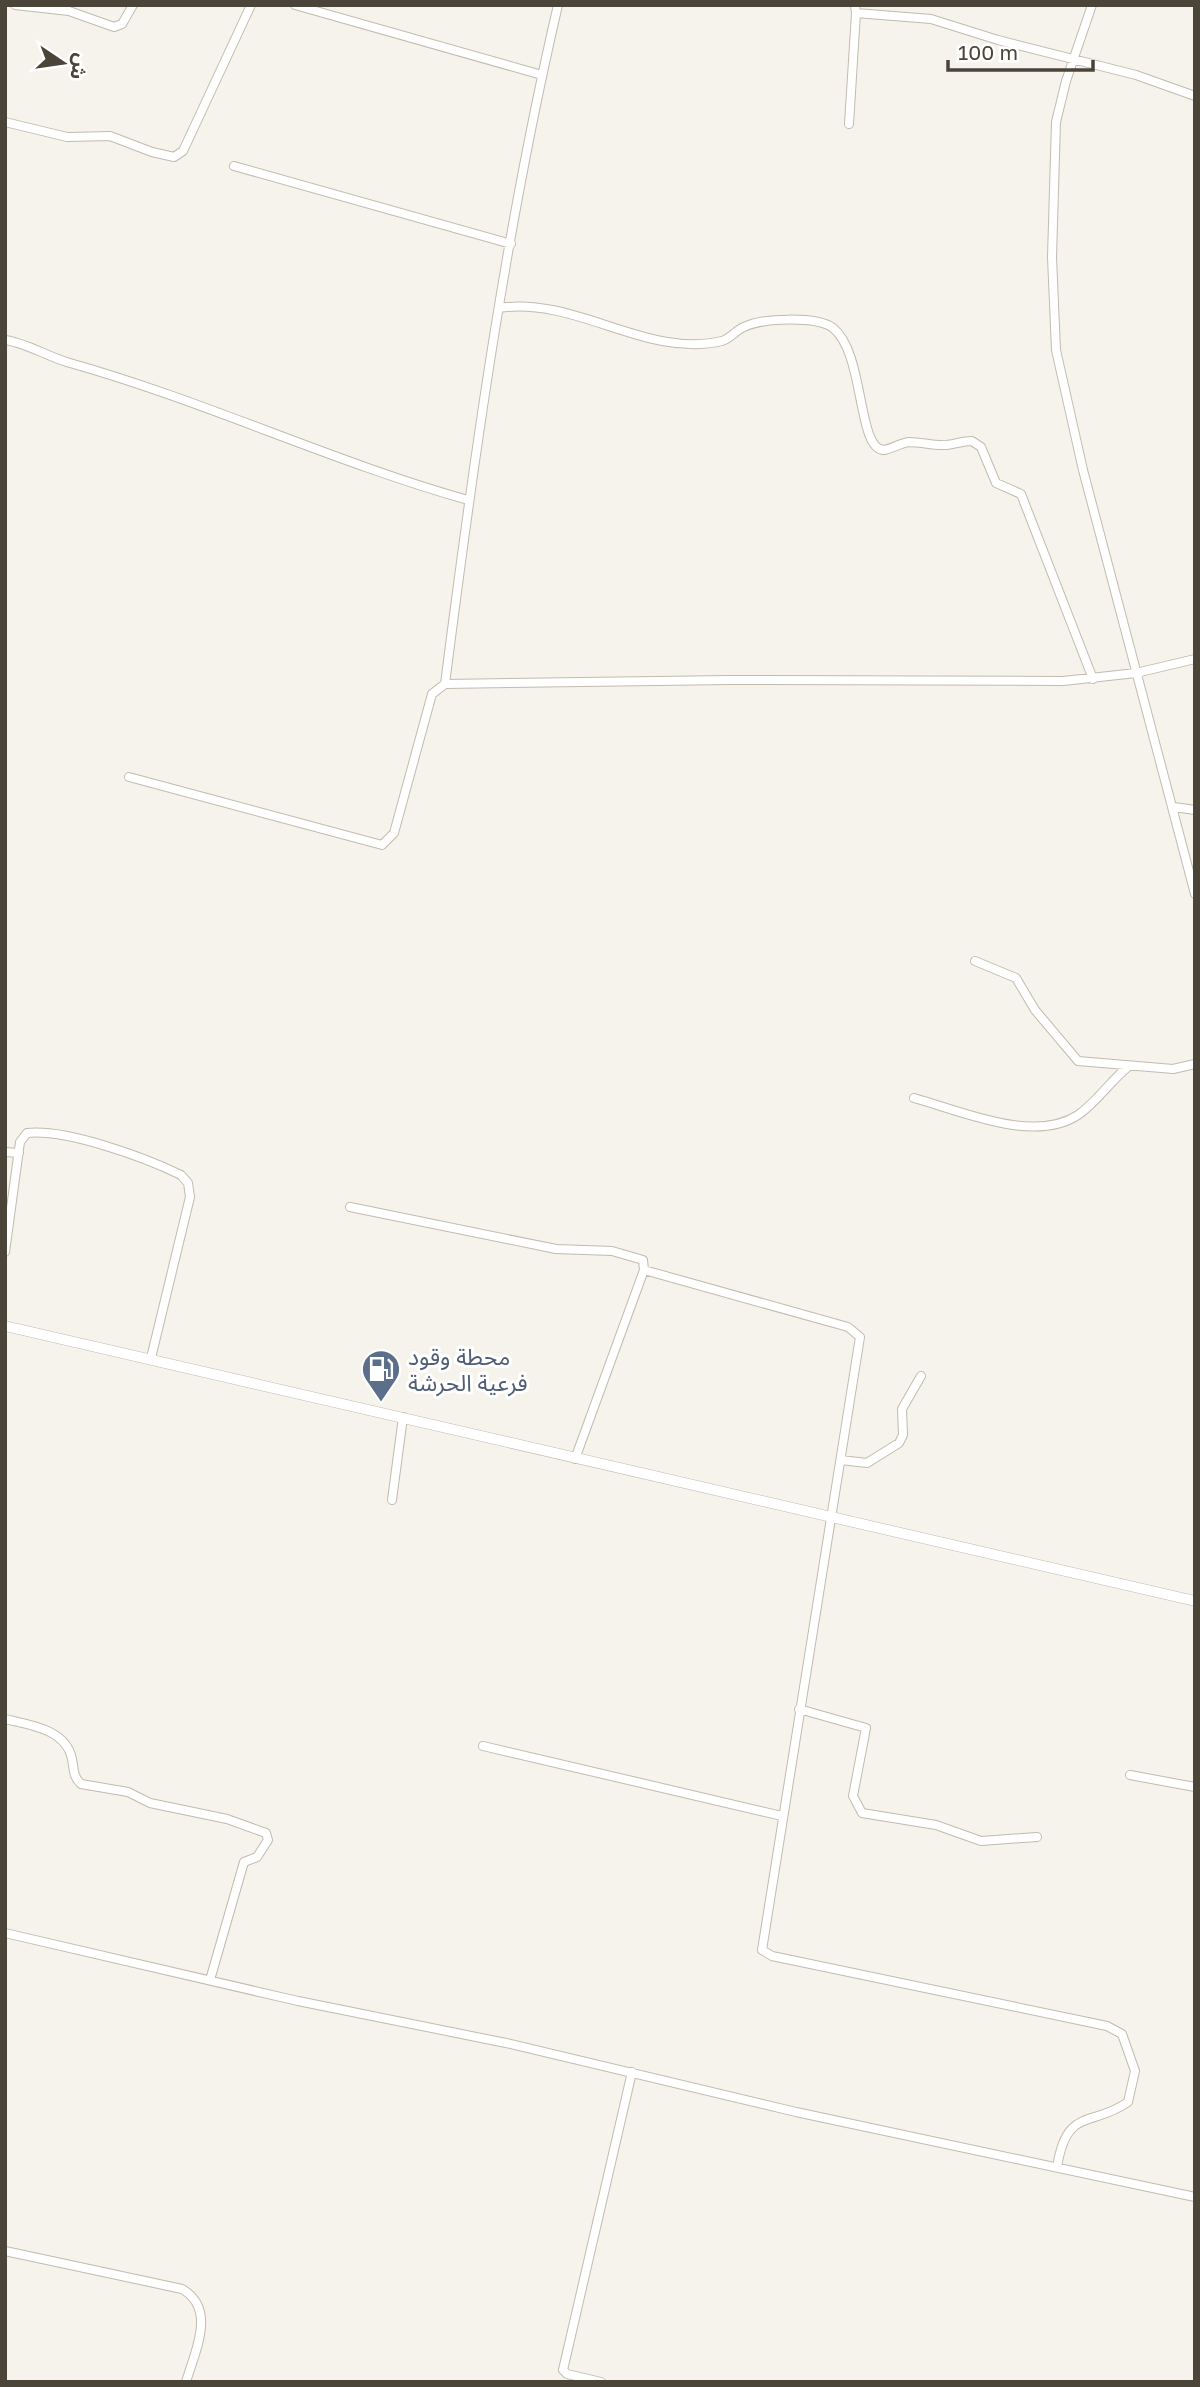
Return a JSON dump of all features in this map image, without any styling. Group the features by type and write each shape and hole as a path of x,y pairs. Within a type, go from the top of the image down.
{"street":[{"path":"15,5 69,11 114,27 122,24 133,5"},
{"path":"5,122 67,137 110,136 152,152 174,157 183,151 251,5"},
{"path":"295,5 541,75"},
{"path":"445,684 468,500 499,308 541,75 558,5"},
{"path":"1092,5 1058,111 1052,191 1056,350 1083,470 1195,894"},
{"path":"849,124 856,9 932,19 1073,60 1136,75 1195,96"},
{"path":"234,166 511,244"},
{"path":"499,308 518,304 545,308 661,341 688,345 726,340 747,325 780,321 814,320 834,329 856,369 866,433 877,447 883,450 912,442 947,445 972,441 981,447 996,482 1021,494 1093,679"},
{"path":"5,340 20,342 55,359 128,379 373,472 468,500"},
{"path":"129,778 382,845 394,833 432,694 445,684 1093,679 1136,673 1195,659"},
{"path":"1174,807 1195,810"},
{"path":"975,961 1016,978 1035,1010 1074,1059 1096,1065 1172,1069 1195,1064"},
{"path":"914,1098 1018,1126 1047,1126 1078,1115 1129,1066"},
{"path":"5,1252 19,1153 22,1138 27,1133 51,1135 138,1157 184,1178 190,1197 151,1358"},
{"path":"5,1152 19,1153"},
{"path":"351,1207 556,1249 624,1253 641,1258 644,1270 575,1459"},
{"path":"644,1270 855,1331 861,1342 761,1948 765,1953 1084,2021 1122,2034 1135,2071 1128,2102 1078,2122 1067,2134 1057,2167"},
{"path":"5,1325 1195,1601"},
{"path":"841,1460 867,1463 899,1443 903,1435 902,1409 921,1376"},
{"path":"392,1500 403,1417"},
{"path":"799,1709 866,1728 853,1796 862,1813 936,1825 981,1841 1037,1837"},
{"path":"5,1719 44,1728 60,1738 69,1748 75,1779 81,1784 128,1791 150,1803 228,1819 267,1833 268,1840 257,1857 244,1862 210,1980"},
{"path":"483,1746 782,1816"},
{"path":"1130,1775 1195,1787"},
{"path":"5,1933 632,2072 796,2112 1195,2197"},
{"path":"600,2382 567,2374 563,2370 632,2072"},
{"path":"5,2251 182,2289 194,2296 202,2318 186,2382"}],"place":[{"name":"محطة وقود فرعية الحرشة","path":"381,1403"}]}
